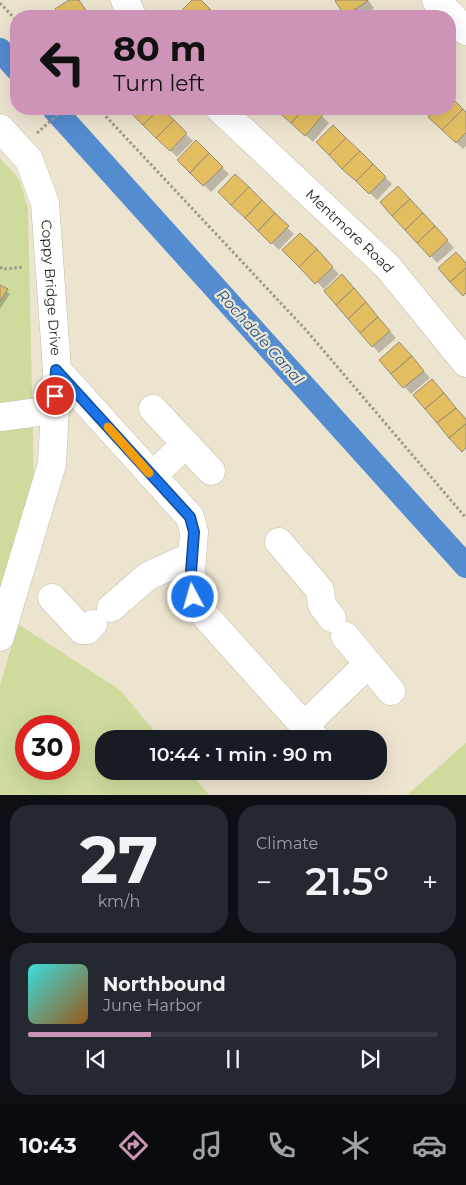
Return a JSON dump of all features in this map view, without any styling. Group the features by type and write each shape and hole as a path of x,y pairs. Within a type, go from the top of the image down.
{"street":[{"path":"436,0 446,10"},
{"path":"456,21 466,31"},
{"name":"Mentmore Road","path":"226,115 388,267 466,363"},
{"name":"Coppy Bridge Drive","path":"0,128 29,160 45,203 56,370 190,517 194,532 190,585 193,597 201,611 308,730"},
{"path":"0,637 52,464 56,370"},
{"path":"153,409 211,471"},
{"path":"0,417 54,410"},
{"path":"152,476 186,444"},
{"path":"279,542 320,590 322,605 391,691"},
{"path":"52,598 82,630 87,630 148,576 192,556"},
{"path":"312,730 368,664"}],"path":[{"path":"0,3 10,14"},
{"path":"39,131 57,115"},
{"path":"105,115 306,330 466,518"}],"green space":[{"path":"0,158 19,179 28,208 34,484 0,597"},
{"path":"18,624 120,690 153,730 95,730 95,780 196,780 209,795 0,795 0,686"},
{"path":"466,743 466,795 407,795"}],"building":[{"path":"69,0 79,0 85,10 56,10"},
{"path":"192,0 201,0 210,9 209,10 182,10"},
{"path":"335,1 368,1 354,10 341,10"},
{"path":"456,102 463,109 442,130 428,117 430,115 456,115"},
{"path":"463,109 466,112 466,133 456,143 442,130"},
{"path":"133,115 153,115 143,125"},
{"path":"153,115 169,115 174,120 156,138 143,125"},
{"path":"282,115 298,115 291,123"},
{"path":"298,115 323,115 305,136 291,123"},
{"path":"174,120 187,133 170,151 156,138"},
{"path":"333,125 346,138 329,155 316,142"},
{"path":"346,138 360,151 342,169 329,155"},
{"path":"196,140 209,153 190,173 177,160"},
{"path":"360,151 373,164 356,181 342,169"},
{"path":"209,153 223,167 203,186 190,173"},
{"path":"373,164 386,177 369,194 356,181"},
{"path":"235,174 249,187 231,205 218,192"},
{"path":"398,186 410,199 392,216 380,202"},
{"path":"249,187 262,200 245,218 231,205"},
{"path":"410,199 423,213 405,230 392,216"},
{"path":"262,200 275,213 258,231 245,218"},
{"path":"275,213 289,226 271,244 258,231"},
{"path":"423,213 435,226 417,243 405,230"},
{"path":"435,226 448,240 430,257 417,243"},
{"path":"300,233 317,249 299,267 282,250"},
{"path":"317,249 333,267 315,284 299,267"},
{"path":"456,252 466,263 466,268 450,282 438,268"},
{"path":"466,268 466,293 463,296 450,282"},
{"path":"342,274 354,288 336,305 324,291"},
{"path":"0,285 8,289 0,301"},
{"path":"354,288 366,302 348,319 336,305"},
{"path":"366,302 378,317 360,333 348,319"},
{"path":"378,317 390,331 372,347 360,333"},
{"path":"399,342 412,356 391,374 379,360"},
{"path":"412,356 424,371 403,388 391,374"},
{"path":"432,379 444,393 425,409 413,395"},
{"path":"444,393 456,408 437,423 425,409"},
{"path":"456,408 466,419 466,424 449,438 437,423"},
{"path":"466,424 466,448 462,452 449,438"}],"waterway":[{"name":"Rochdale Canal","path":"0,50 10,61"},
{"name":"Rochdale Canal","path":"59,115 466,566"}],"slow traffic":[{"path":"108,427 149,473"}],"route":[{"path":"55,396 56,370 190,517 194,532 190,585 193,597"}]}
